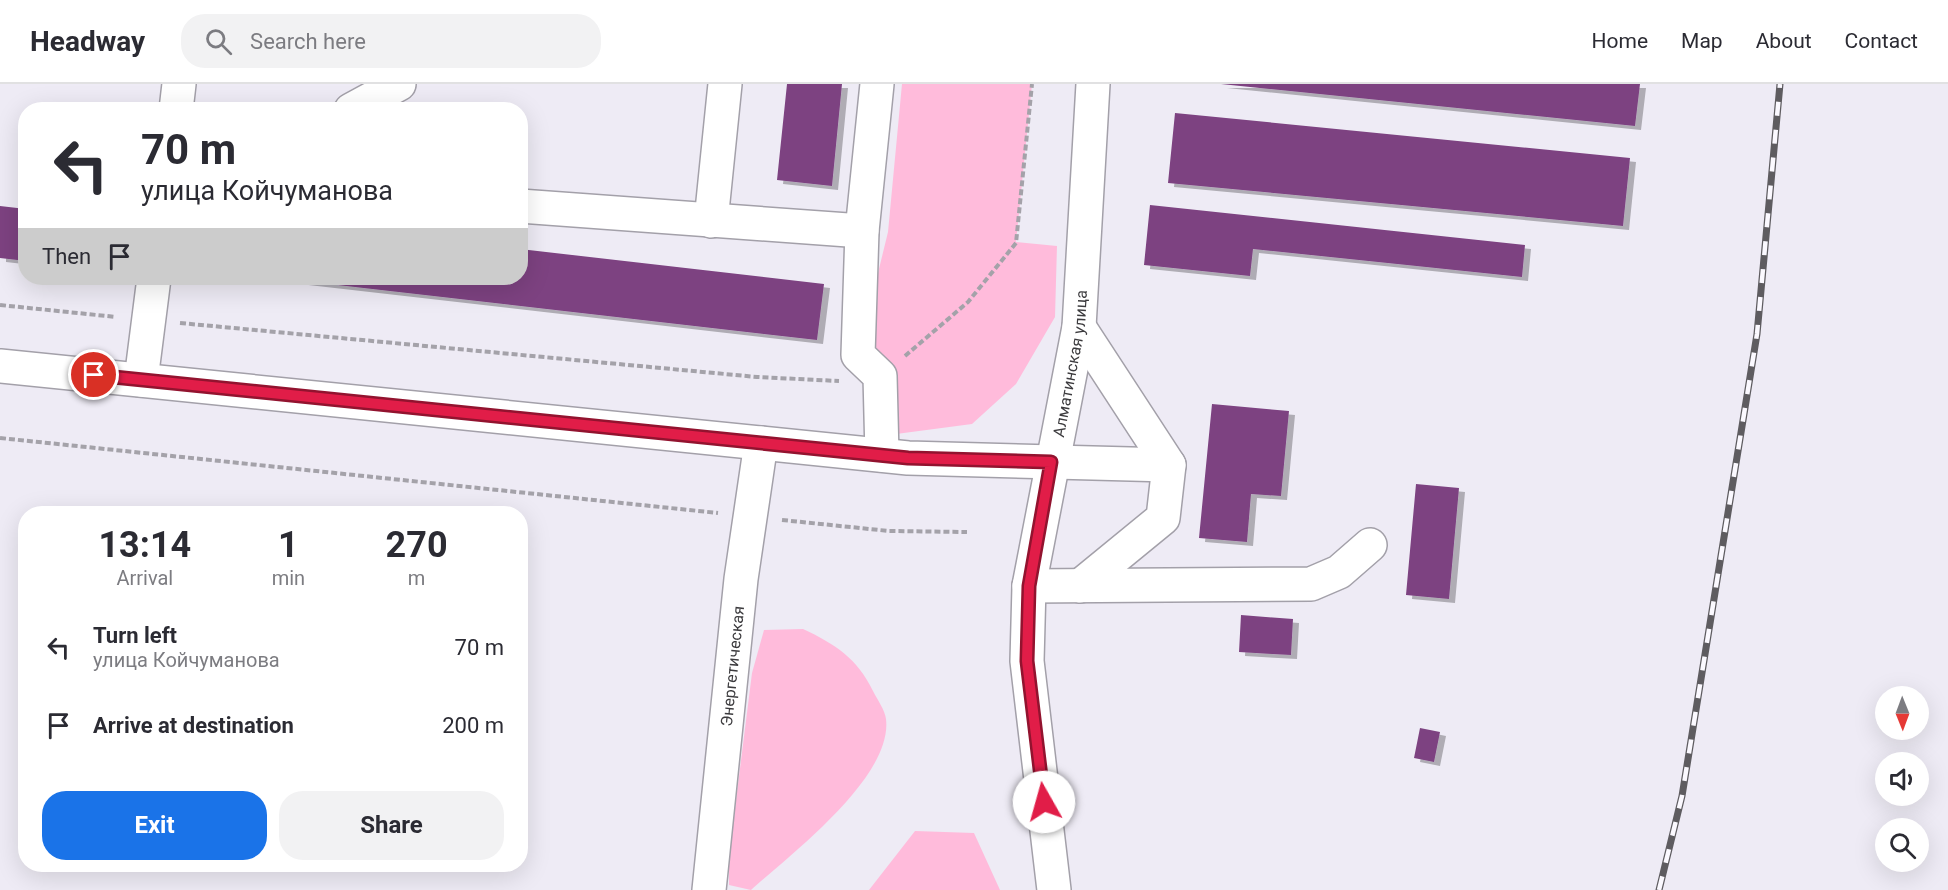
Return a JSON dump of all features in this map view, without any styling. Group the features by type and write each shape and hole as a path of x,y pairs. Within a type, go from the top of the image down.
{"street":[{"path":"177,102 179,84"},
{"path":"366,102 399,84"},
{"path":"711,221 726,84"},
{"path":"877,84 862,231 858,355 880,376 882,455"},
{"name":"Алматинская улица","path":"1054,890 1027,661 1029,586 1051,462 1079,327 1093,84"},
{"path":"528,207 862,231"},
{"path":"141,380 153,285"},
{"path":"1079,327 1168,465 1163,518 1080,586"},
{"path":"0,366 882,455 1168,465"},
{"name":"Энергетическая","path":"709,890 741,579 761,444"},
{"path":"1029,586 1311,584 1339,572 1371,545"}],"path":[{"path":"0,305 757,377 848,382 880,376 968,302 1016,243 1032,84"},
{"path":"0,438 889,531 967,532"}],"shaded area":[{"path":"902,84 1032,84 1016,242 1057,246 1055,317 1016,384 972,424 881,436 858,355 888,232"},
{"path":"803,629 844,653 867,679 886,719 884,742 873,765 857,789 813,835 751,890 729,885 729,856 752,673 764,630"},
{"path":"915,831 974,833 1000,890 869,890"}],"building":[{"path":"787,84 842,84 832,186 777,180"},
{"path":"1221,84 1640,84 1635,126"},
{"path":"1175,113 1630,158 1623,226 1168,183"},
{"path":"1150,205 1525,245 1522,277 1253,249 1250,276 1144,265"},
{"path":"0,206 18,208 18,260 0,258"},
{"path":"528,250 824,284 817,340 337,285 528,285"},
{"path":"1212,404 1289,411 1281,496 1251,494 1247,542 1199,538"},
{"path":"1416,484 1459,488 1449,599 1406,595"},
{"path":"1241,615 1293,619 1291,655 1239,652"},
{"path":"1420,728 1440,732 1434,762 1414,758"}],"railway":[{"path":"1659,890 1682,796 1757,334 1780,84"}],"route":[{"path":"94,375 908,458 1051,462 1029,586 1027,661 1044,802"}]}
